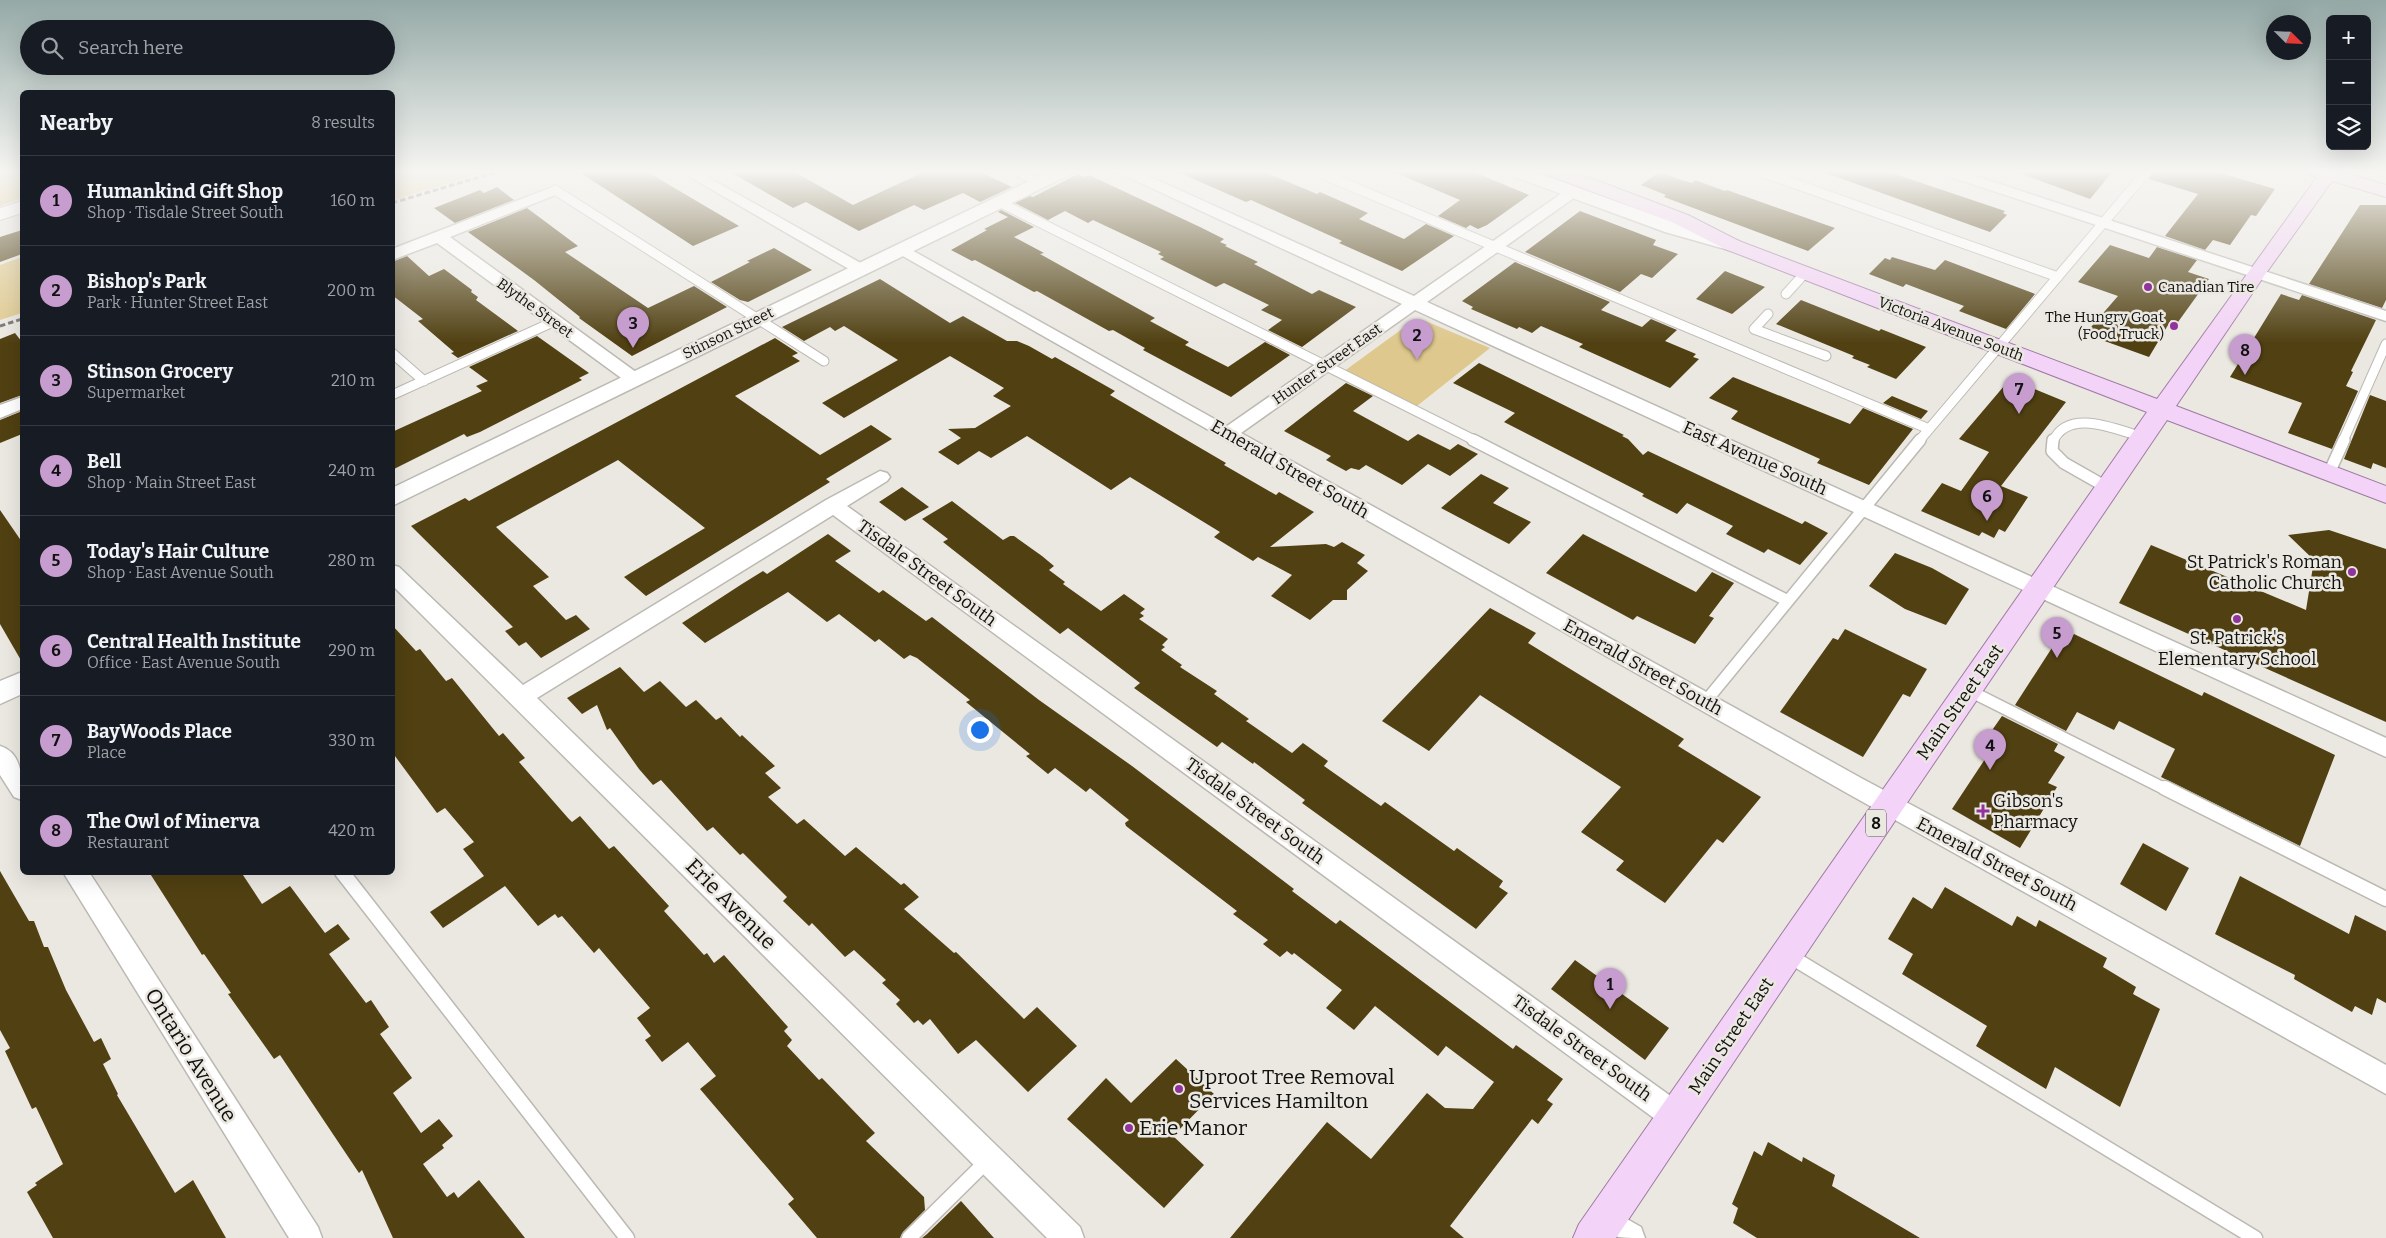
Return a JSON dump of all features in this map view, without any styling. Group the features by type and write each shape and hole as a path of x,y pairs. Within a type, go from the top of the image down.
{"main road":[{"path":"1698,228 1732,245"},
{"name":"Main Street East","path":"1599,1230 1888,805 2287,228"},
{"name":"Victoria Avenue South","path":"1732,245 2386,495"}],"street":[{"path":"395,253 459,228"},
{"path":"787,228 860,269"},
{"name":"Stinson Street","path":"395,497 756,319 947,228"},
{"name":"East Avenue South","path":"1250,228 1864,508 2037,590 2386,748"},
{"name":"Hunter Street East","path":"1229,433 1522,228"},
{"name":"Victoria Avenue South","path":"1671,228 1732,245"},
{"path":"2119,228 2386,316"},
{"name":"Blythe Street","path":"438,236 553,322 634,379"},
{"name":"Emerald Street South","path":"902,250 1888,805 2056,895 2386,1080"},
{"path":"0,412 20,404"},
{"name":"Tisdale Street South","path":"521,697 880,477"},
{"name":"Tisdale Street South","path":"833,505 1676,1117"},
{"name":"Erie Avenue","path":"395,575 1069,1238"},
{"path":"0,693 20,683"},
{"path":"0,755 20,787"},
{"name":"Ontario Avenue","path":"77,875 307,1238"},
{"path":"1599,1230 1630,1238"}],"lane":[{"path":"614,228 824,361"},
{"path":"1051,228 1326,364 1788,601"},
{"path":"1452,228 1929,429"},
{"path":"1919,228 2058,277"},
{"path":"1706,701 1997,347 2100,228"},
{"path":"1786,294 1805,273"},
{"path":"1768,314 1754,329 1826,356"},
{"path":"395,394 553,322"},
{"path":"2329,474 2386,344"},
{"path":"395,356 424,381"},
{"path":"2108,488 2064,464 2052,451 2053,439 2065,427 2075,423 2093,424 2143,436"},
{"path":"1968,690 2386,899"},
{"path":"344,875 627,1238"},
{"path":"1786,954 2255,1238"},
{"path":"909,1238 989,1159"}],"shaded area":[{"path":"20,258 20,314 0,320 0,265"},
{"path":"1423,320 1490,348 1417,406 1343,372 1413,321"}],"building":[{"path":"478,228 554,228 578,246 565,252 648,308 694,286 727,307 632,356 579,318 534,280 468,232"},
{"path":"665,228 735,228 693,246"},
{"path":"853,228 866,228 859,231"},
{"path":"1032,228 1014,237 1044,253 1040,254 1155,318 1150,321 1189,342 1185,345 1228,367 1265,342 1290,355 1231,397 1143,350 1145,348 1113,330 1109,331 1037,291 1034,292 975,260 972,261 951,250 987,230 984,229"},
{"path":"1110,228 1202,228 1224,239 1220,242 1227,245 1225,246 1258,262 1254,264 1312,294 1319,290 1356,307 1302,347 1268,330 1282,320 1261,310 1269,305 1224,283 1216,287 1160,259 1164,257 1158,254 1161,252"},
{"path":"1313,228 1379,228 1404,239 1420,228 1435,228 1454,236 1402,271 1339,243 1342,241"},
{"path":"1557,228 1624,228 1656,240 1653,245 1678,254 1652,278 1641,274 1620,292 1525,252"},
{"path":"1746,228 1835,228 1808,251"},
{"path":"1978,228 1994,228 1990,232"},
{"path":"2171,228 2242,228 2230,245 2213,240 2205,250 2165,236"},
{"path":"2345,228 2386,228 2386,300 2382,308 2309,284"},
{"path":"20,231 20,255 0,262 0,237"},
{"name":"Canadian Tire","path":"2110,245 2149,258 2157,247 2197,260 2188,272 2209,279 2178,322 2171,320 2149,357 2085,334 2118,296 2078,282"},
{"path":"774,248 812,270 748,302 740,300 711,282 750,262 747,261"},
{"path":"407,256 429,276 444,269 472,290 471,292 478,297 476,300 518,331 458,358 451,353 454,352 418,321 423,319 395,297 395,261"},
{"path":"1892,257 1935,270 1945,260 2035,294 2006,329 1959,311 1964,306 1906,284 1903,287 1869,274 1885,258 1890,260"},
{"path":"1515,262 1610,302 1601,310 1642,327 1651,319 1677,330 1665,341 1696,354 1693,357 1699,359 1670,388 1579,347 1583,344 1541,326 1532,333 1519,327 1517,329 1471,309 1473,307 1462,301"},
{"path":"1725,271 1765,287 1732,314 1696,299"},
{"path":"880,279 950,323 963,316 1007,341 1017,341 1052,359 1055,357 1115,391 1110,395 1226,463 1224,465 1276,495 1279,492 1314,512 1270,547 1326,544 1334,547 1342,542 1365,555 1357,563 1368,571 1347,590 1347,600 1333,600 1310,620 1271,596 1292,575 1258,557 1253,561 1214,537 1220,532 1130,477 1111,490 1027,436 991,458 979,451 958,465 938,452 961,438 948,429 975,428 1011,406 993,396 1004,388 950,356 844,418 822,403 898,360 844,326 835,331 830,327 804,341 782,327"},
{"path":"2281,294 2299,300 2302,295 2376,320 2351,371 2353,372 2346,386 2358,391 2332,449 2288,433 2302,403 2230,377"},
{"path":"1801,300 1879,331 1881,329 1926,347 1896,379 1867,367 1870,365 1852,358 1854,356 1776,324"},
{"path":"15,333 20,339 20,396 0,403 0,339"},
{"path":"537,336 589,373 579,378 582,380 480,432 467,437 464,434 395,468 395,431 482,391 476,386 488,381 469,367"},
{"path":"775,338 798,353 792,356 800,361 735,396 820,455 871,425 892,439 826,479 830,482 646,596 624,577 705,528 618,460 496,527 549,577 533,586 566,620 576,615 590,629 541,658 526,642 519,646 505,631 513,627 411,526 465,498 469,501"},
{"path":"1479,363 1624,435 1622,436 1628,439 1643,455 1648,451 1802,524 1805,521 1828,533 1800,565 1768,549 1764,553 1726,534 1733,526 1687,503 1677,514 1642,496 1644,494 1504,422 1515,413 1453,383"},
{"path":"1733,377 1850,424 1863,408 1913,429 1869,485 1817,463 1820,459 1731,419 1738,411 1709,398"},
{"path":"2010,379 2066,402 2001,486 2028,497 2005,532 1999,529 1994,538 1982,532 1979,536 1921,511 1942,483 1961,491 1989,452 1959,439"},
{"path":"1346,383 1373,396 1353,411 1408,441 1418,434 1450,450 1458,444 1478,454 1450,476 1428,464 1402,485 1366,465 1359,470 1351,468 1346,471 1326,460 1331,456 1284,431"},
{"path":"2370,395 2386,401 2386,468 2373,463 2371,469 2344,459"},
{"path":"1892,396 1928,411 1921,419 1883,403"},
{"path":"20,412 20,435 0,443 0,420"},
{"path":"1481,474 1509,488 1493,503 1531,522 1509,544 1441,508"},
{"path":"902,487 929,507 905,521 879,502"},
{"path":"952,501 1003,540 1014,536 1042,556 1054,566 1049,570 1065,582 1063,584 1101,611 1124,594 1145,609 1140,613 1144,616 1139,619 1168,639 1162,645 1165,647 1161,650 1182,665 1180,667 1217,691 1214,694 1249,719 1246,721 1292,753 1303,743 1328,761 1324,766 1381,806 1385,802 1454,851 1457,848 1503,881 1499,887 1508,893 1476,929 1302,803 1305,800 1254,762 1253,764 1222,742 1217,747 1134,688 1140,683 1068,628 1060,634 943,542 948,539 922,519"},
{"path":"0,510 20,539 20,659 0,624"},
{"name":"St. Patrick's Elementary School","path":"2329,530 2386,549 2386,722 2119,603 2151,545 2306,610 2314,560 2288,535"},
{"path":"828,534 851,551 835,561 879,593 883,590 926,621 932,617 1039,700 1132,766 1294,889 1292,891 1336,924 1340,920 1513,1049 1516,1045 1563,1079 1547,1100 1553,1104 1538,1124 1532,1119 1450,1226 1464,1238 1230,1238 1327,1122 1371,1159 1427,1093 1445,1108 1473,1109 1494,1082 1446,1046 1438,1056 1375,1006 1354,1030 1326,1008 1342,990 1294,953 1292,955 1287,951 1280,957 1263,944 1268,940 1233,914 1237,911 1126,826 1125,823 1129,820 1090,788 1086,792 1055,768 1048,774 1026,756 1030,754 966,702 970,700 917,658 910,655 904,659 879,639 875,642 839,614 827,622 788,592 705,643 682,623 763,571 767,574"},
{"path":"1583,534 1696,592 1712,572 1734,583 1709,616 1714,618 1695,644 1637,616 1633,620 1546,573"},
{"path":"1895,553 1932,568 1969,589 1946,625 1905,609 1869,586"},
{"path":"1490,608 1536,633 1528,643 1684,739 1678,746 1761,797 1723,843 1717,839 1665,903 1616,870 1624,861 1581,832 1621,787 1480,695 1429,751 1382,721"},
{"path":"395,628 416,651 420,649 446,681 452,678 499,736 503,733 525,758 519,762 572,822 580,816 609,849 614,846 669,906 664,911 704,955 707,953 714,963 724,955 788,1027 784,1031 792,1040 787,1046 819,1080 822,1078 875,1133 866,1141 924,1197 925,1210 903,1232 900,1238 817,1238 788,1204 794,1199 700,1089 716,1076 688,1042 662,1062 645,1040 651,1036 637,1018 650,1008 599,948 594,953 562,916 558,918 555,914 538,926 505,886 443,928 430,912 484,876 463,849 474,842 445,808 437,813 395,756"},
{"path":"1845,629 1927,669 1910,697 1903,694 1863,757 1780,712 1833,638 1838,640"},
{"path":"2074,634 2202,696 2204,692 2335,755 2300,846 2161,777 2175,749 2119,721 2114,730 2077,712 2066,731 2015,705 2057,640 2068,645"},
{"path":"620,667 644,692 660,681 686,707 696,700 716,720 721,717 740,737 742,735 775,766 765,773 781,788 768,797 797,824 804,819 845,856 856,847 901,885 904,883 919,897 904,909 954,953 956,952 1024,1019 1037,1007 1077,1046 1028,1092 976,1040 958,1054 930,1019 923,1025 918,1020 914,1023 896,1004 900,1000 882,983 886,980 854,950 845,957 812,923 809,926 783,901 787,897 743,853 740,855 713,827 707,831 661,780 653,785 639,769 610,728 607,730 597,705 582,714 567,698"},
{"path":"2002,716 2058,744 2054,751 2065,757 2048,783 2057,787 2020,848 1952,809 1997,741 1988,736"},
{"path":"2143,843 2189,868 2166,911 2120,884"},
{"path":"0,871 29,921 34,921 44,947 48,947 66,990 94,1042 101,1038 111,1059 103,1064 117,1095 175,1193 193,1180 226,1238 53,1238 27,1192 37,1185 35,1183 63,1164 36,1107 32,1109 5,1051 10,1048 0,1030"},
{"path":"151,875 243,875 262,904 290,886 325,933 338,924 350,939 329,954 366,1003 371,1000 389,1027 380,1034 412,1078 393,1093 421,1133 439,1119 453,1136 442,1145 444,1148 423,1164 447,1197 454,1192 458,1198 479,1180 525,1238 393,1238 362,1170 359,1173 280,1055 274,1059 228,994 231,993 204,954 202,955"},
{"path":"2240,876 2349,934 2355,915 2386,931 2386,1003 2377,998 2372,1015 2355,1006 2352,1012 2294,979 2295,975 2215,934"},
{"path":"1945,887 2012,926 2017,916 2036,927 2039,920 2107,958 2103,967 2136,987 2133,994 2160,1009 2120,1107 2055,1067 2046,1089 1976,1046 1987,1026 1902,974 1913,954 1888,939 1913,897 1932,909"},
{"path":"1575,960 1669,1028 1645,1060 1551,989"},
{"name":"Erie Manor","path":"1176,1059 1214,1094 1173,1136 1204,1165 1164,1208 1067,1119 1106,1078 1131,1103"},
{"path":"1768,1142 1802,1162 1803,1157 1835,1175 1832,1186 1920,1238 1757,1238 1733,1223 1738,1208 1732,1204 1754,1151 1762,1156"},
{"path":"961,1201 994,1238 922,1238 927,1234"}],"railway":[{"path":"0,326 20,320"}],"place":[{"name":"Canadian Tire","path":"2148,287"},
{"name":"The Hungry Goat (Food Truck)","path":"2174,326"},
{"name":"Stinson Grocery","path":"633,348"},
{"name":"Bishop's Park","path":"1417,360"},
{"name":"The Owl of Minerva","path":"2245,375"},
{"name":"BayWoods Place","path":"2019,414"},
{"name":"Central Health Institute","path":"1987,521"},
{"name":"St Patrick's Roman Catholic Church","path":"2352,572"},
{"name":"St. Patrick's Elementary School","path":"2237,619"},
{"name":"Today's Hair Culture","path":"2057,658"},
{"name":"Bell","path":"1990,770"},
{"name":"Gibson's Pharmacy","path":"1983,811"},
{"name":"Humankind Gift Shop","path":"1610,1009"},
{"name":"Uproot Tree Removal Services Hamilton","path":"1179,1089"},
{"name":"Erie Manor","path":"1129,1128"}]}
